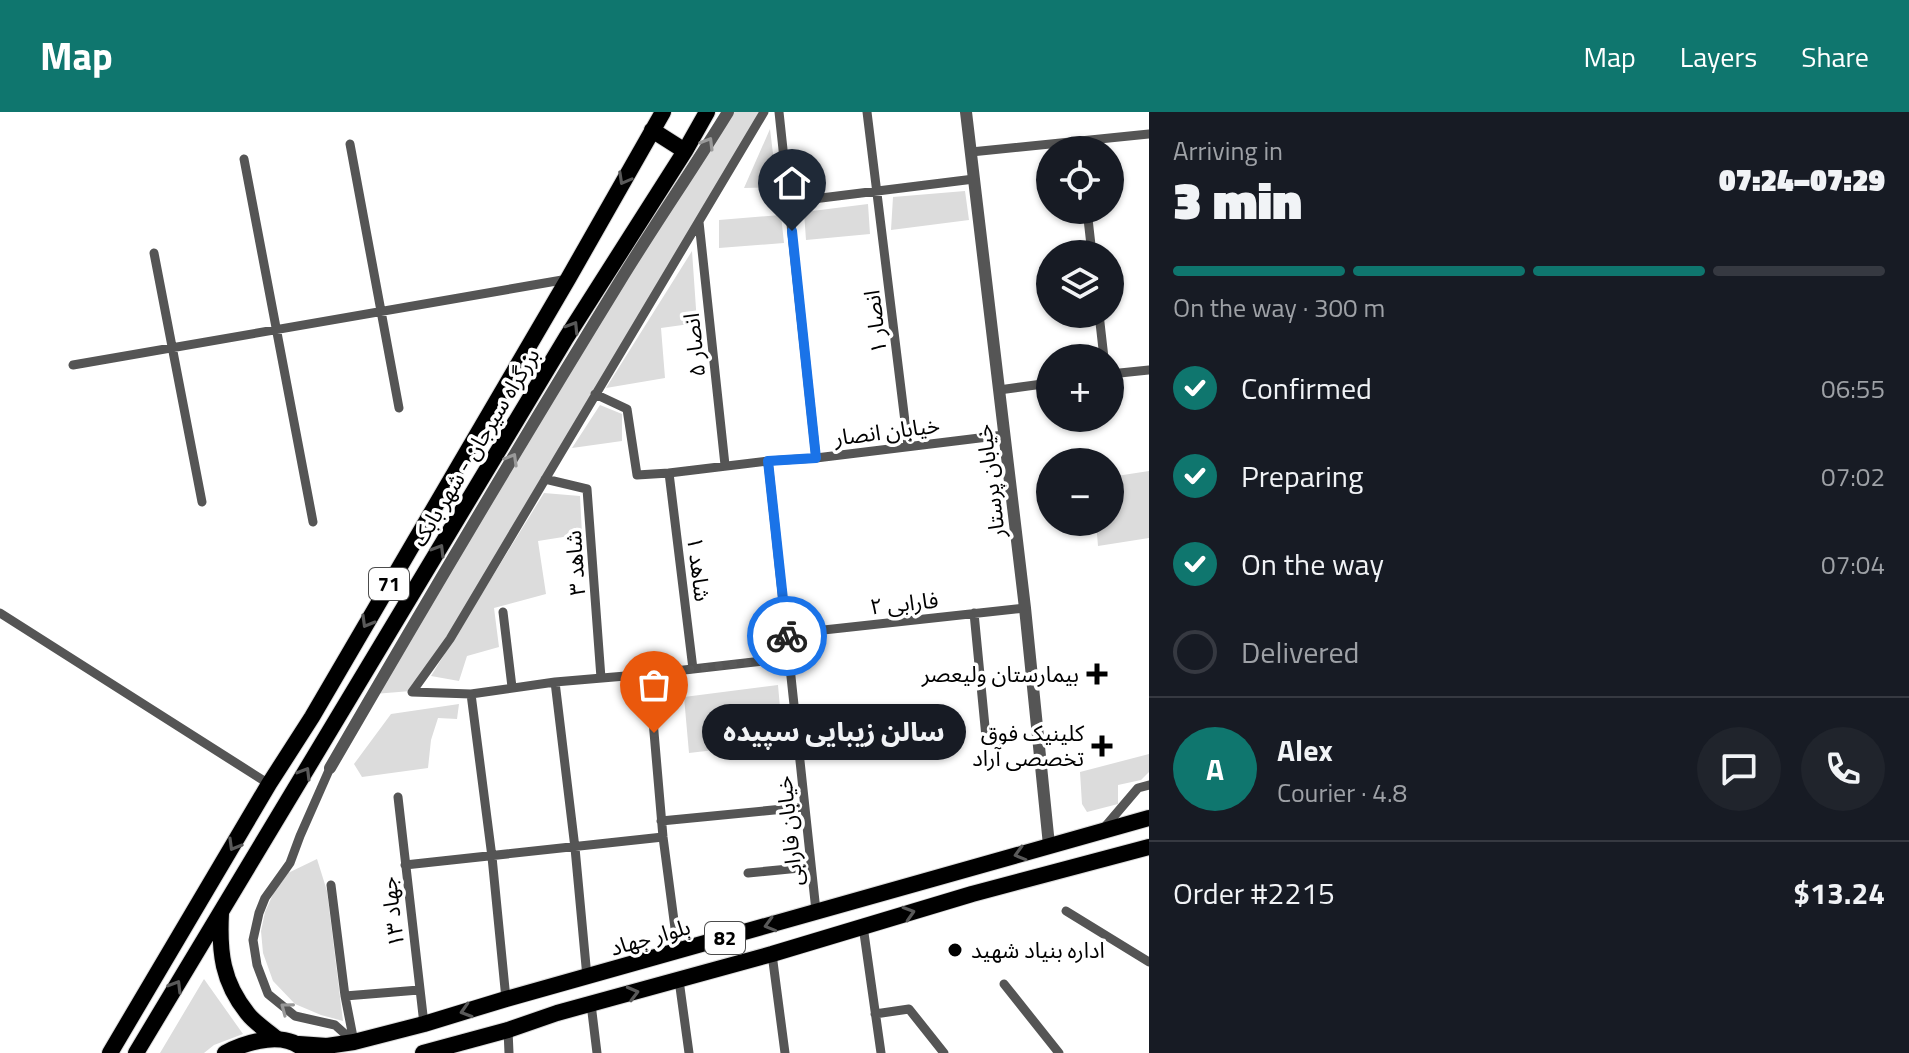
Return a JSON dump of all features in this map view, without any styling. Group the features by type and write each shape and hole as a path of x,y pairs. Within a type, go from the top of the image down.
{"main road":[{"name":"بزرگراه سیرجان - شهر بابک","path":"110,1053 312,717 663,112"},
{"name":"بزرگراه سیرجان - شهر بابک","path":"136,1053 558,351 707,112"},
{"path":"652,130 685,151"},
{"name":"بلوار جهاد","path":"303,1048 354,1042 424,1024 1149,818"},
{"name":"82","path":"423,1053 972,894 1149,847"},
{"path":"967,869 972,894"},
{"name":"82","path":"221,911 220,948 229,984 249,1015 277,1039 303,1048"},
{"name":"82","path":"225,1053 245,1045 277,1039"}],"street":[{"path":"354,1042 335,1025 295,1016 268,994 257,965 253,940 265,898 290,863 330,768 523,439 728,112"},
{"path":"764,112 450,639 412,692 471,694 555,682 789,658"},
{"path":"779,112 816,458"},
{"name":"انصار ۱","path":"867,112 908,446"},
{"name":"خیابان پرستار","path":"966,112 1025,608 1049,845"},
{"path":"1124,138 1149,134"},
{"path":"350,144 399,408"},
{"path":"971,152 1036,148"},
{"path":"244,159 313,522"},
{"path":"789,202 974,179"},
{"name":"انصار ۵","path":"698,221 725,465"},
{"path":"154,253 202,502"},
{"path":"73,365 568,279"},
{"path":"1124,373 1149,370"},
{"path":"999,390 1036,385"},
{"name":"خیابان انصار","path":"595,394 627,409 637,475 816,458 1004,435"},
{"name":"خیابان فارابی","path":"768,461 816,911"},
{"name":"شاهد ۱","path":"669,473 693,669"},
{"name":"شاهد ۳","path":"545,479 587,489 601,678"},
{"name":"فارابی ۲","path":"787,634 1025,608"},
{"path":"503,612 512,687"},
{"path":"0,613 269,784"},
{"path":"974,613 986,737"},
{"path":"649,674 661,821 678,951"},
{"path":"555,682 587,977"},
{"path":"471,694 506,999"},
{"path":"1100,832 1138,788 1149,785"},
{"name":"جهاد ۱۳","path":"398,797 424,1024"},
{"path":"661,821 804,807"},
{"path":"405,865 663,837"},
{"path":"748,873 810,867"},
{"path":"331,885 354,1042"},
{"path":"1066,911 1149,962"},
{"path":"863,926 881,1053"},
{"path":"772,954 785,1053"},
{"path":"679,980 689,1053"},
{"path":"1004,984 1059,1053"},
{"path":"345,996 419,990"},
{"path":"591,1004 597,1053"},
{"path":"875,1014 909,1009 944,1053"},
{"path":"508,1030 509,1053"}],"shaded area":[{"path":"727,112 764,112 448,638 411,691 374,694"},
{"path":"770,129 777,187 744,188"},
{"path":"965,191 969,220 891,230 893,197"},
{"path":"868,204 870,234 806,240 804,212"},
{"path":"781,215 784,243 719,248 719,220"},
{"path":"692,251 697,323 661,328 665,378 606,388"},
{"path":"600,405 622,414 622,441 572,448"},
{"path":"1149,471 1149,538 1098,546 1097,536 1124,536 1124,475"},
{"path":"544,493 580,496 582,534 538,541 546,594 494,608 499,647 467,656 459,681 431,676"},
{"path":"778,685 783,742 689,753 684,697"},
{"path":"459,704 457,719 438,718 431,740 428,768 362,777 354,764 391,714"},
{"path":"1149,754 1149,772 1141,780 1118,785 1118,804 1087,812 1082,804 1080,772"},
{"path":"317,859 327,891 343,1021 295,1004 273,981 263,953 261,931 274,892 288,873"},
{"path":"204,979 243,1034 214,1045 204,1053 160,1053"}],"way so far":[{"path":"654,733 649,674 789,658 787,636"}],"place":[{"name":"بیمارستان ولیعصر","path":"1097,674"},
{"name":"سالن زیبایی سپیده","path":"654,733"},
{"name":"کلینیک فوق تخصصی آراد","path":"1102,746"},
{"name":"اداره بنیاد شهید","path":"955,950"}],"route":[{"path":"787,636 768,461 816,458 792,231"}]}
